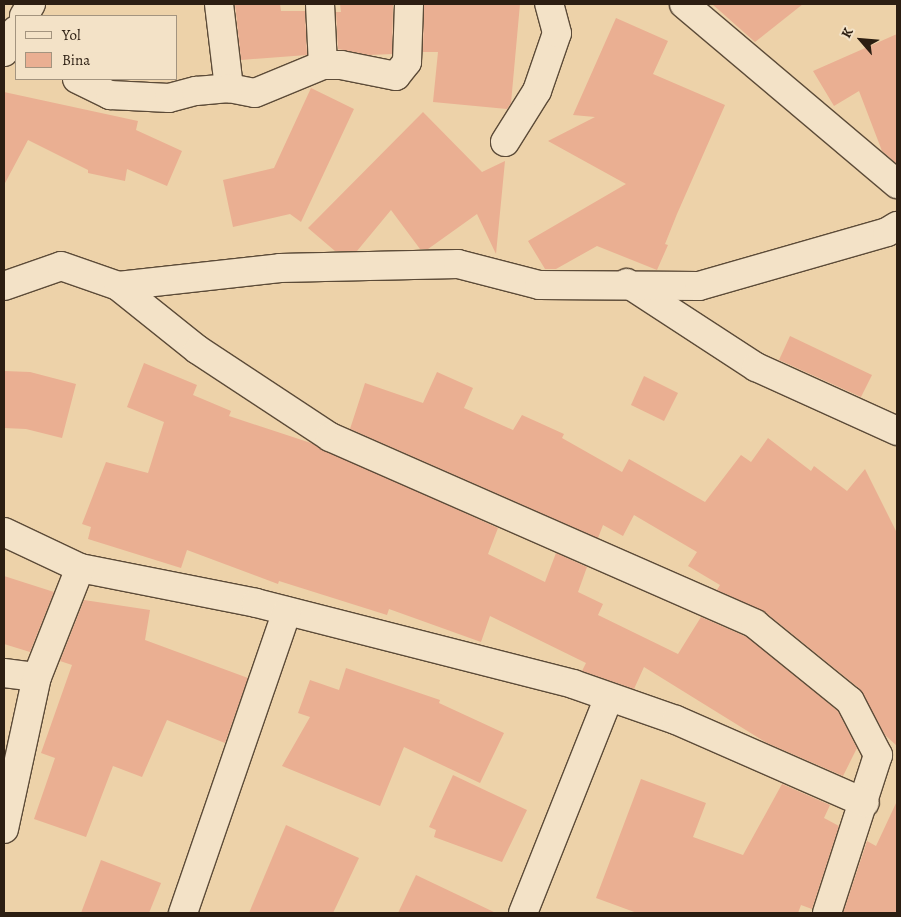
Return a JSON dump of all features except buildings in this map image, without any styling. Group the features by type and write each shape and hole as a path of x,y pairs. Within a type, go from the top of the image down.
{"street":[{"path":"25,15 31,4"},
{"path":"219,4 229,88"},
{"path":"320,4 323,65"},
{"path":"79,80 110,95 169,98 196,91 229,88 254,92 323,65 341,65 396,76 406,62 408,4"},
{"path":"504,142 537,91 557,33 550,4"},
{"path":"684,4 897,184"},
{"path":"118,286 280,268 458,264 539,285 627,284 698,286 887,232 897,226"},
{"path":"4,286 61,266 118,286 198,350 330,437 755,624 850,701 888,762 864,803 827,913"},
{"path":"627,284 756,367 897,431"},
{"path":"4,532 80,568 287,611 573,684 676,720 864,803"},
{"path":"4,829 37,677 80,568"},
{"path":"183,913 287,611"},
{"path":"4,673 37,677"},
{"path":"523,913 609,697"}]}
